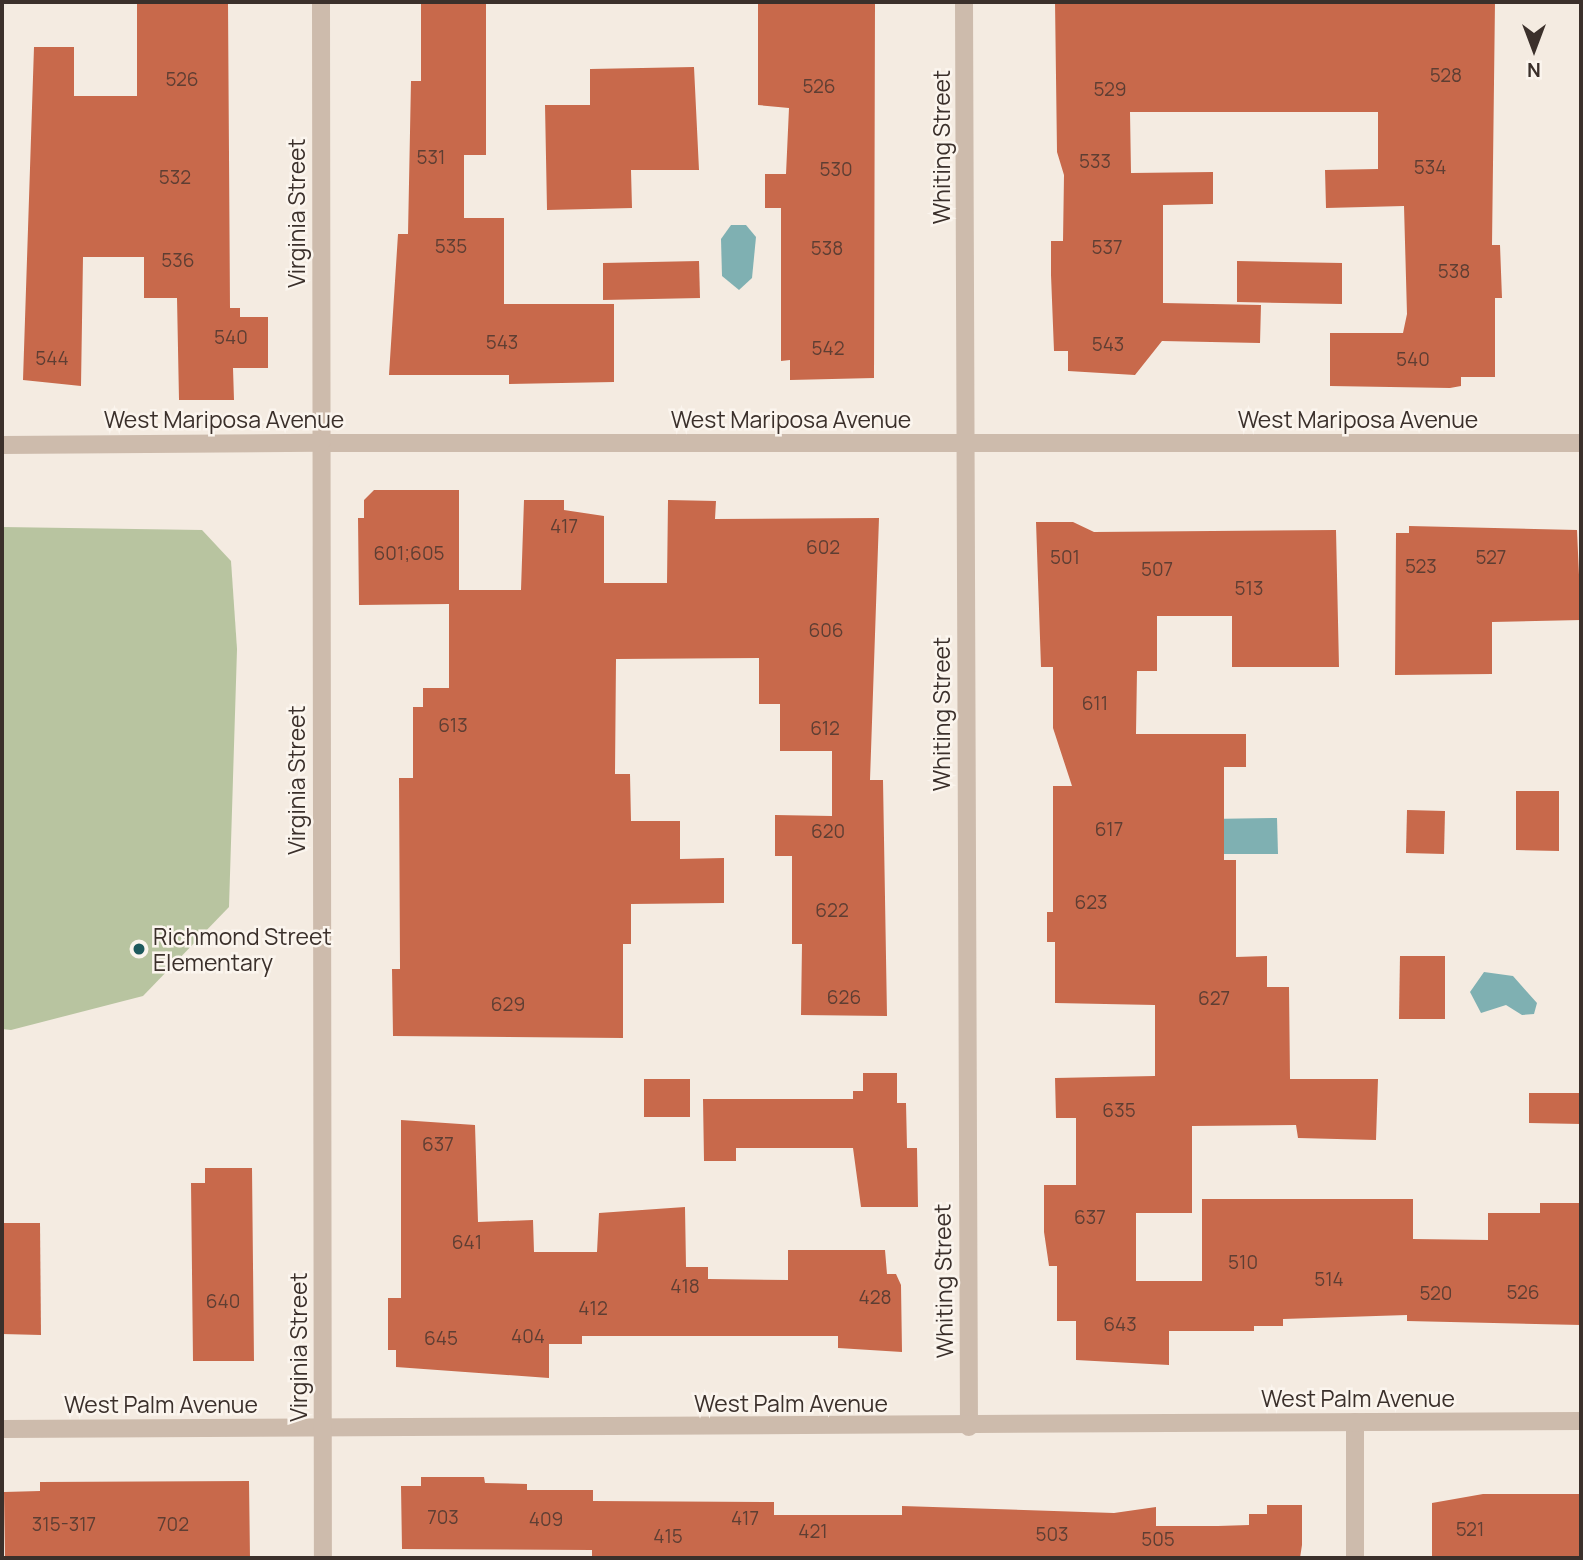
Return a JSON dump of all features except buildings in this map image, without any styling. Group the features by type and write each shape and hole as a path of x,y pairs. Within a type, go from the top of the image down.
{"street":[{"name":"Virginia Street","path":"321,2 323,1558"},
{"name":"Whiting Street","path":"964,2 969,1427"},
{"name":"West Mariposa Avenue","path":"2,444 1581,443"},
{"name":"West Palm Avenue","path":"2,1429 969,1427 1581,1421"},
{"path":"1355,1422 1355,1558"}],"green space":[{"path":"2,527 202,530 231,561 237,649 229,907 143,996 11,1030 2,1029"}],"water":[{"path":"731,225 746,225 756,237 752,278 739,290 722,276 721,239"},
{"path":"1277,818 1278,854 1210,854 1209,819"},
{"path":"1484,972 1513,976 1537,1003 1534,1014 1522,1015 1506,1005 1481,1013 1470,992"}],"place":[{"name":"Richmond Street Elementary","path":"139,949"}]}
